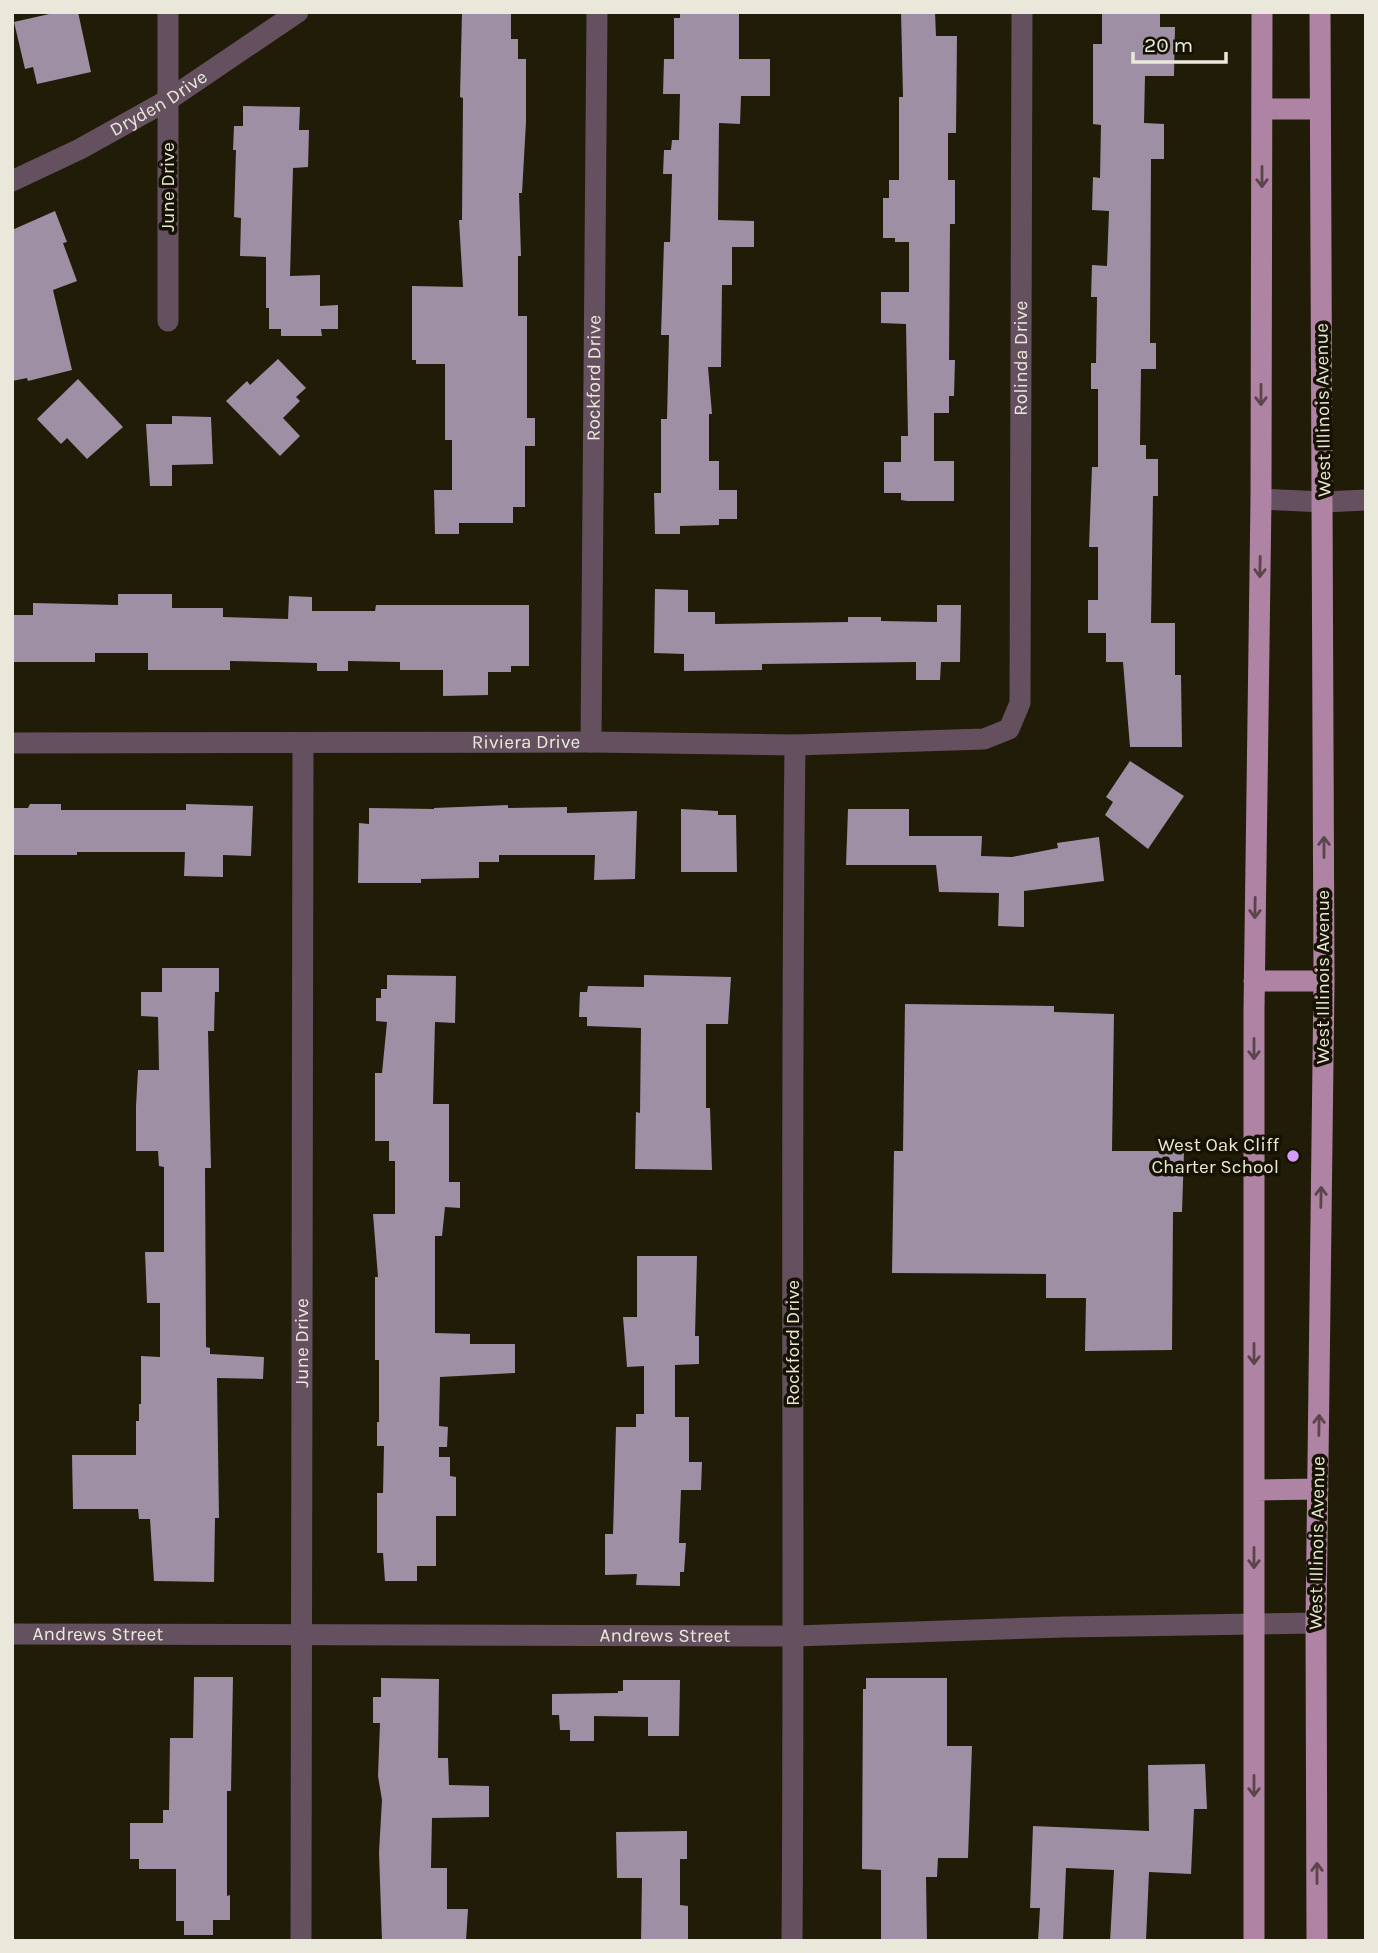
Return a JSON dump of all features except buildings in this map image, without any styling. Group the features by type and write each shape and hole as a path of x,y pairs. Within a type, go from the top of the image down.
{"main road":[{"path":"1254,1941 1254,981 1261,499 1262,12"},
{"name":"West Illinois Avenue","path":"1317,1941 1316,1623 1324,981 1320,12"},
{"path":"1262,109 1320,109"},
{"path":"1254,981 1324,981"},
{"path":"1254,1490 1318,1489"}],"street":[{"name":"June Drive","path":"168,12 168,321"},
{"name":"Dryden Drive","path":"12,181 80,149 168,100 298,12"},
{"name":"Rockford Drive","path":"591,742 597,12"},
{"name":"Rolinda Drive","path":"1020,703 1022,12"},
{"path":"1261,499 1324,502 1366,500"},
{"name":"Riviera Drive","path":"12,743 591,742 795,745 984,739 1009,729 1020,703"},
{"name":"June Drive","path":"301,1941 303,744"},
{"name":"Rockford Drive","path":"792,1941 795,1636 792,957 795,745"},
{"name":"Andrews Street","path":"12,1634 795,1636 1065,1627 1316,1623"}],"place":[{"name":"West Oak Cliff Charter School","path":"1293,1156"}]}
